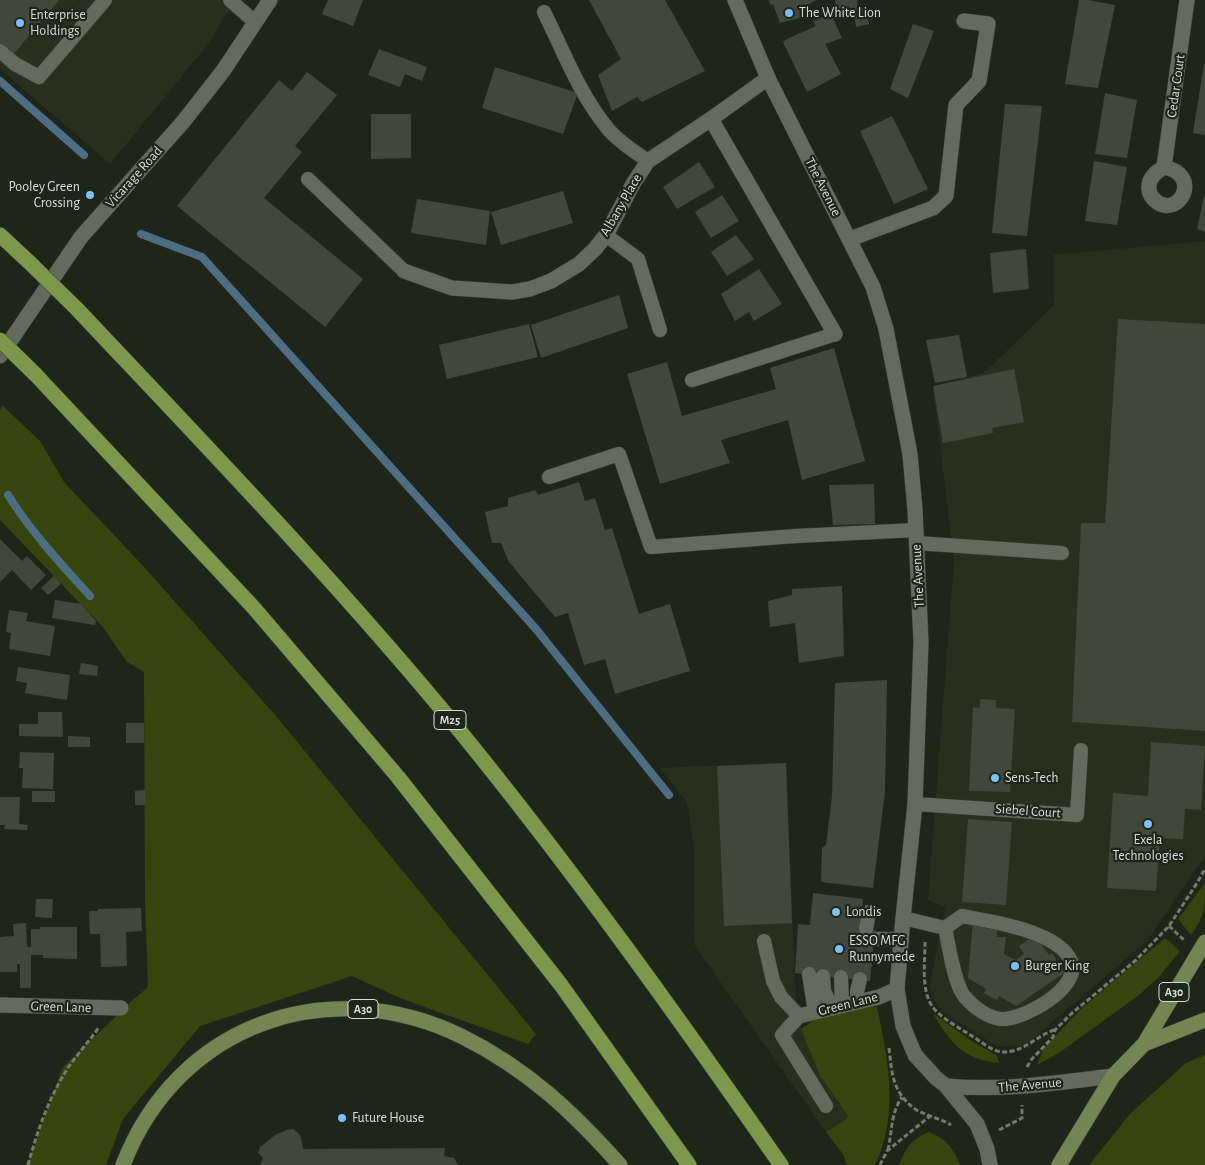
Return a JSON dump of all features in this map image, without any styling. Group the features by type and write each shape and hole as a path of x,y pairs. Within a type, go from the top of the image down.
{"highway":[{"name":"M25","path":"0,235 77,309 312,558 458,729 565,863 720,1076 781,1165"},
{"path":"0,340 35,374 254,608 398,777 561,985 689,1165"}],"main road":[{"name":"Vicarage Road","path":"0,356 81,237 183,122 223,70 270,0"},
{"name":"The Avenue","path":"735,0 768,78 873,287 886,330 910,454 921,642 915,804 897,989 903,1026 915,1055 946,1086 977,1124 987,1149 990,1165"},
{"name":"Cedar Court","path":"1164,168 1187,3"},
{"path":"850,239 933,208 946,196 956,105 979,81 988,24 964,21"},
{"name":"Albany Place","path":"404,271 452,288 512,292 530,289 551,281 579,264 595,249 606,235 633,184 648,161 768,78"},
{"path":"711,119 835,334"},
{"name":"A30","path":"1059,1165 1113,1076 1144,1044 1205,942"},
{"name":"Green Lane","path":"799,1016 879,997 897,989"},
{"name":"Green Lane","path":"0,1005 117,1008"},
{"name":"A30","path":"123,1165 135,1136 158,1100 183,1073 215,1047 238,1033 297,1013 332,1008 361,1008 388,1012 424,1021 461,1036 491,1052 519,1069 569,1111 620,1165"},
{"name":"A30","path":"1144,1044 1205,1020"},
{"name":"The Avenue","path":"946,1086 1010,1088 1113,1076"}],"lane":[{"path":"0,51 15,64 39,77 105,0"},
{"path":"230,0 255,22"},
{"path":"544,12 578,81 598,116 610,132 648,161"},
{"path":"308,179 404,271"},
{"path":"606,235 638,259 660,330"},
{"path":"692,380 835,334"},
{"path":"550,477 620,454 650,547 796,536 916,536 1062,552"},
{"name":"Siebel Court","path":"915,804 1077,815 1081,750"},
{"path":"869,912 870,934 902,939"},
{"path":"903,918 945,928 962,916 1008,924 1031,931 1060,946 1072,961 1071,977 1055,996 1026,1014 1001,1019 986,1015 964,997 956,978 945,928"},
{"path":"764,941 773,981 781,997 799,1016 782,1035 826,1106"},
{"path":"809,974 815,1012"},
{"path":"823,976 824,991 837,1006"},
{"path":"837,1006 841,977"},
{"path":"858,1002 857,992 860,979"}],"path":[{"path":"924,942 928,997 933,1007 965,1032 996,1050 1002,1052 1022,1048 1030,1045 1046,1033 1055,1030 1089,997 1136,960 1169,926 1198,884 1205,869"},
{"path":"1169,926 1185,940"},
{"path":"28,1165 34,1142 47,1108 66,1071 117,1008"},
{"path":"1024,1072 1031,1060 1053,1037 1055,1030"},
{"path":"889,1046 894,1084 902,1097 916,1109 958,1129"},
{"path":"880,1165 888,1151 892,1120 896,1106 902,1097"},
{"path":"993,1133 1022,1118 1022,1108"},
{"path":"888,1151 931,1116"}],"shaded area":[{"path":"0,0 235,0 208,44 110,164 0,69"},
{"path":"1205,241 1205,856 1147,941 1029,1042 1020,1045 998,1047 939,1008 933,997 930,985 945,907 928,900 954,561 933,386 984,373 1054,305 1053,255"},
{"path":"786,763 796,1004 801,1029 820,1076 849,1117 826,1132 695,946 694,847 687,802 660,768"}],"green space":[{"path":"3,406 40,441 64,482 146,569 276,716 536,1034 528,1044 400,998 352,976 200,1026 123,1119 106,1165 27,1165 63,1067 148,987 145,900 144,672 127,662 102,626 0,520 0,410"},
{"path":"1205,883 1202,917 1191,935 1178,919"},
{"path":"1165,938 1180,951 1159,977 1139,995 1059,1053 1037,1065 1044,1048 1081,1009"},
{"path":"864,1007 877,1007 885,1046 889,1086 887,1125 883,1144 874,1165 847,1165 843,1154 826,1132 849,1117 820,1076 801,1029 817,1018"},
{"path":"933,1013 967,1038 997,1056 999,1063 976,1058 959,1048 945,1033"},
{"path":"1205,1055 1205,1165 1089,1165 1130,1114 1186,1063"},
{"path":"929,1132 940,1137 948,1145 960,1165 899,1165 910,1145 918,1137"}],"building":[{"name":"Enterprise Holdings","path":"0,0 59,0 12,56 0,46"},
{"path":"328,0 363,0 353,26 322,14"},
{"path":"589,0 665,0 705,71 642,102 637,97 612,111 598,75 621,59"},
{"name":"The White Lion","path":"769,0 816,0 800,9 803,17 780,23 773,4 771,5"},
{"path":"835,0 857,0 858,8 866,7 869,24 856,27 853,8 837,11"},
{"path":"1079,0 1115,5 1098,88 1065,84"},
{"path":"831,14 842,38 825,44 841,74 807,92 783,42 816,26 813,21"},
{"path":"913,24 934,31 908,98 890,89"},
{"path":"379,49 427,67 422,81 405,74 400,87 368,75"},
{"path":"1205,64 1205,135 1193,133"},
{"path":"495,67 578,93 563,134 482,108"},
{"path":"307,72 337,95 295,146 302,152 264,198 363,279 325,327 177,206 279,80 292,91"},
{"path":"1105,93 1137,100 1127,158 1095,154"},
{"path":"1005,104 1042,106 1027,236 992,233"},
{"path":"371,114 411,114 411,158 371,159"},
{"path":"892,116 928,189 894,204 860,131"},
{"path":"1094,161 1127,167 1117,225 1085,221"},
{"path":"699,162 715,187 677,209 663,187"},
{"path":"563,191 573,223 501,245 491,212"},
{"path":"722,195 739,221 711,238 695,212"},
{"path":"1205,197 1205,232 1197,229"},
{"path":"417,199 490,211 486,245 411,233"},
{"path":"736,235 754,259 727,276 711,252"},
{"path":"1026,249 1029,289 993,293 990,253"},
{"path":"759,269 782,304 754,321 749,312 735,321 721,294"},
{"path":"619,295 628,328 541,358 531,325"},
{"path":"1118,319 1205,324 1205,731 1072,722 1081,523 1105,523"},
{"path":"529,324 538,357 447,379 439,345"},
{"path":"959,335 967,377 935,383 926,340"},
{"path":"834,348 865,461 802,480 788,420 721,440 730,463 660,484 627,374 667,362 682,416 776,389 770,368"},
{"path":"1014,369 1024,422 992,428 993,433 943,443 933,386"},
{"path":"579,482 585,501 595,498 605,530 612,528 639,614 670,604 690,671 615,694 605,659 584,665 568,613 555,617 509,562 501,543 492,543 485,512 508,506 508,498 535,490 538,495"},
{"path":"874,484 875,524 833,525 829,485"},
{"path":"0,539 22,561 27,556 46,575 31,590 12,570 0,582"},
{"path":"54,576 61,584 48,595 41,588"},
{"path":"842,586 844,656 799,663 795,623 770,627 768,601 792,595 792,589"},
{"path":"55,600 81,604 96,621 95,625 52,618"},
{"path":"9,610 28,613 26,621 55,626 50,656 9,649 11,633 6,632"},
{"path":"81,663 98,666 97,676 79,674"},
{"path":"18,667 70,675 67,700 25,693 27,683 16,681"},
{"path":"887,680 885,791 873,888 821,882 822,848 826,845 832,796 835,683"},
{"path":"980,699 996,700 996,708 1015,709 1010,792 969,791 973,707 980,708"},
{"path":"38,712 62,712 63,737 19,736 19,724 38,724"},
{"path":"126,723 144,723 144,743 126,743"},
{"path":"68,736 90,737 90,747 68,747"},
{"name":"Exela Technologies","path":"1151,742 1205,746 1201,810 1185,809 1183,839 1160,838 1156,891 1107,888 1113,793 1148,796"},
{"path":"20,752 54,753 53,789 22,788 23,768 19,768"},
{"path":"786,763 792,923 724,926 717,766"},
{"path":"145,790 145,805 135,805 135,791"},
{"path":"32,791 55,791 55,802 32,802"},
{"path":"0,797 20,797 19,824 28,825 27,830 4,829 5,825 0,825"},
{"path":"968,819 1012,822 1006,905 962,902"},
{"path":"813,893 863,899 861,929 875,930 870,981 795,973 798,924 810,925"},
{"path":"36,899 53,899 52,918 35,917"},
{"path":"141,908 142,931 126,932 127,966 101,967 100,934 90,934 89,911"},
{"name":"Burger King","path":"973,922 997,924 997,937 1006,937 1004,954 1016,960 1024,954 1019,946 1035,935 1049,955 1052,953 1064,973 1016,1006 999,996 997,1000 989,996 984,993 986,989 968,978"},
{"path":"26,923 27,947 31,947 31,929 40,929 40,927 77,927 77,959 43,958 43,955 31,955 31,988 20,988 20,964 17,964 17,972 0,972 0,937 14,936 13,924"},
{"path":"293,1129 301,1137 303,1149 445,1148 444,1156 454,1158 458,1165 260,1165 263,1158 258,1153 260,1147 275,1135"}],"waterway":[{"path":"0,81 84,155"},
{"path":"141,234 202,257 536,629 669,795"},
{"path":"8,495 36,535 90,596"}],"place":[{"name":"The White Lion","path":"789,13"},
{"name":"Enterprise Holdings","path":"20,23"},
{"name":"Pooley Green Crossing","path":"90,195"},
{"name":"Sens-Tech","path":"995,778"},
{"name":"Exela Technologies","path":"1148,824"},
{"name":"Londis","path":"836,912"},
{"name":"ESSO MFG Runnymede","path":"839,949"},
{"name":"Burger King","path":"1015,966"},
{"name":"Future House","path":"342,1118"}]}
